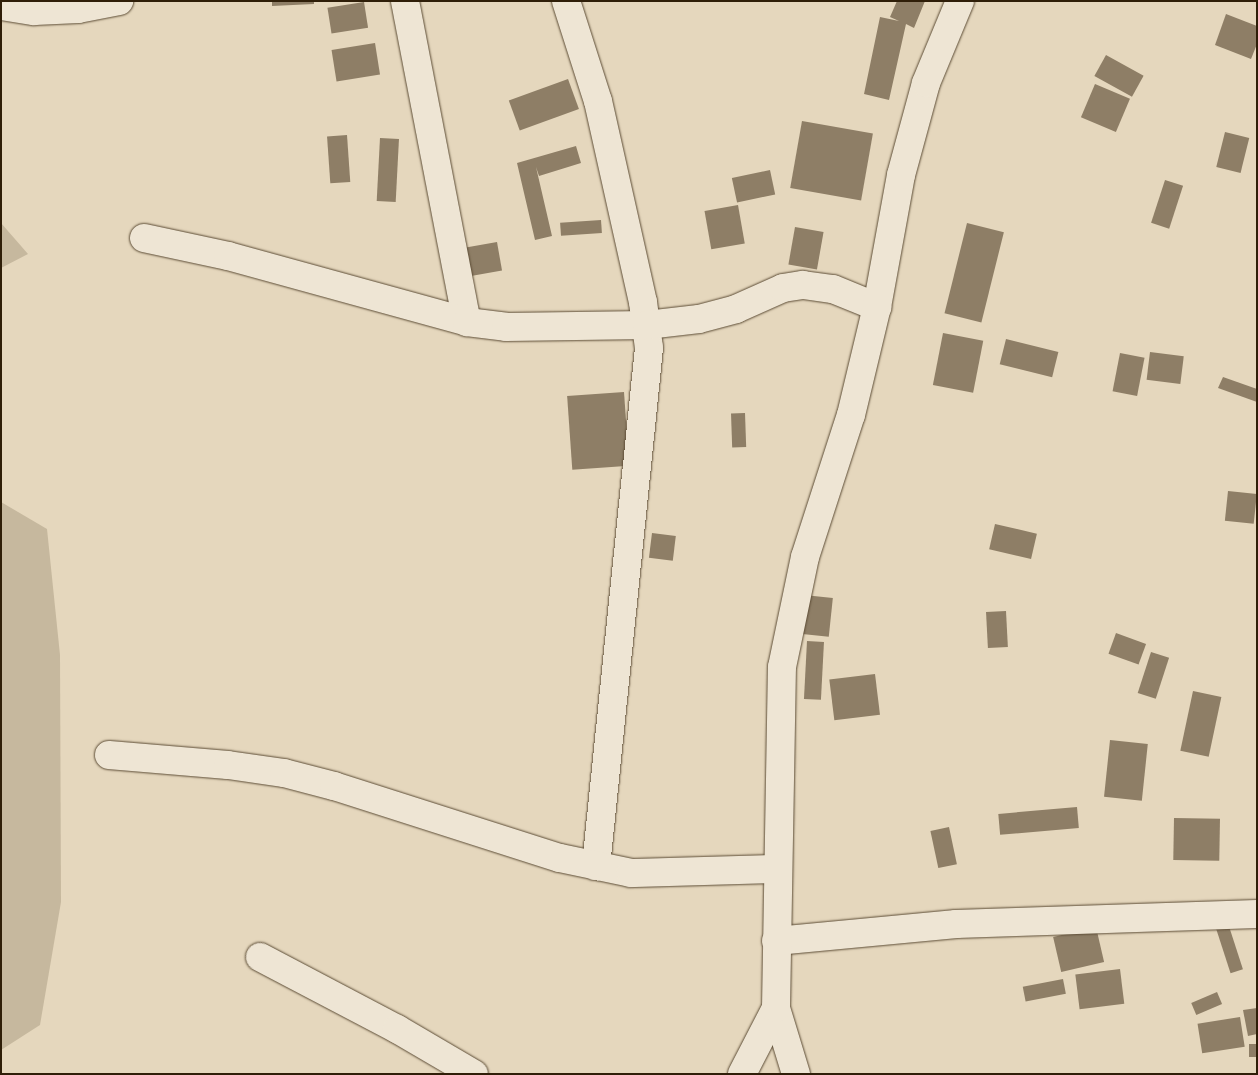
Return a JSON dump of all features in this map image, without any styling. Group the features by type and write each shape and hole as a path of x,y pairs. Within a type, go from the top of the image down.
{"street":[{"path":"1,6 34,11 78,9 119,1"},
{"path":"405,1 467,322"},
{"path":"566,1 598,101 647,325 649,348 596,866"},
{"path":"796,1074 776,1008 782,667 805,557 851,415 877,307 901,175 926,83 960,1"},
{"path":"144,238 228,256 467,322 506,327 647,325 699,319 736,309 783,288 803,285 833,288 877,307"},
{"path":"109,755 228,765 284,773 334,786 560,858 631,873 777,869"},
{"path":"776,941 956,924 1257,914"},
{"path":"260,957 397,1029 474,1074"},
{"path":"742,1074 776,1008"}],"shaded area":[{"path":"1,223 28,254 1,268"},
{"path":"1,502 47,529 60,655 61,902 40,1025 1,1050"}],"building":[{"path":"272,1 314,1 314,4 272,6"},
{"path":"897,1 925,1 914,28 906,24 889,100 864,94 880,17 899,21 890,17"},
{"path":"364,2 368,28 332,33 327,8"},
{"path":"1226,14 1257,26 1257,44 1251,59 1215,45"},
{"path":"375,43 380,75 337,81 332,50"},
{"path":"1106,55 1144,76 1132,97 1094,76"},
{"path":"568,79 579,109 520,131 509,101"},
{"path":"1095,84 1130,99 1116,132 1081,117"},
{"path":"802,121 873,134 861,200 790,188"},
{"path":"1225,132 1249,138 1241,173 1216,167"},
{"path":"347,135 350,182 330,183 327,136"},
{"path":"380,138 399,139 396,202 377,201"},
{"path":"576,146 581,163 539,176 536,167 552,236 535,240 517,163"},
{"path":"770,170 775,194 737,203 732,178"},
{"path":"1165,180 1183,186 1169,229 1151,223"},
{"path":"738,205 745,243 711,249 705,211"},
{"path":"601,220 602,233 561,236 560,223"},
{"path":"967,223 1004,232 981,322 945,313"},
{"path":"795,227 824,232 817,269 788,264"},
{"path":"497,242 502,271 470,276 465,248"},
{"path":"943,333 983,341 973,393 933,385"},
{"path":"1006,339 1058,352 1052,377 1000,364"},
{"path":"1150,352 1184,356 1180,384 1147,380"},
{"path":"1120,353 1145,358 1137,396 1113,391"},
{"path":"1223,377 1257,389 1257,402 1218,388"},
{"path":"624,392 629,466 572,470 567,396"},
{"path":"731,413 745,413 746,447 732,447"},
{"path":"1228,491 1257,494 1254,524 1225,521"},
{"path":"995,524 1037,534 1031,559 989,549"},
{"path":"652,533 676,536 673,561 649,558"},
{"path":"804,595 833,598 829,637 800,634"},
{"path":"1006,611 1008,647 988,648 986,612"},
{"path":"1116,633 1146,644 1139,665 1108,654"},
{"path":"807,641 824,642 821,700 804,699"},
{"path":"1151,652 1169,658 1156,699 1138,693"},
{"path":"875,674 880,715 834,720 829,680"},
{"path":"1193,691 1221,697 1209,757 1180,751"},
{"path":"1110,740 1148,744 1142,801 1104,797"},
{"path":"1077,807 1079,828 1000,835 998,814"},
{"path":"1174,818 1220,819 1219,861 1173,860"},
{"path":"949,827 957,864 938,868 930,831"},
{"path":"1225,914 1243,969 1231,973 1213,918"},
{"path":"1096,927 1104,962 1061,972 1053,937"},
{"path":"1120,969 1124,1004 1080,1009 1075,974"},
{"path":"1063,979 1066,994 1026,1002 1023,987"},
{"path":"1217,992 1222,1004 1196,1015 1191,1003"},
{"path":"1257,1008 1257,1034 1248,1036 1243,1010"},
{"path":"1240,1017 1245,1047 1202,1053 1198,1024"},
{"path":"1249,1044 1257,1044 1257,1057 1249,1057"}]}
